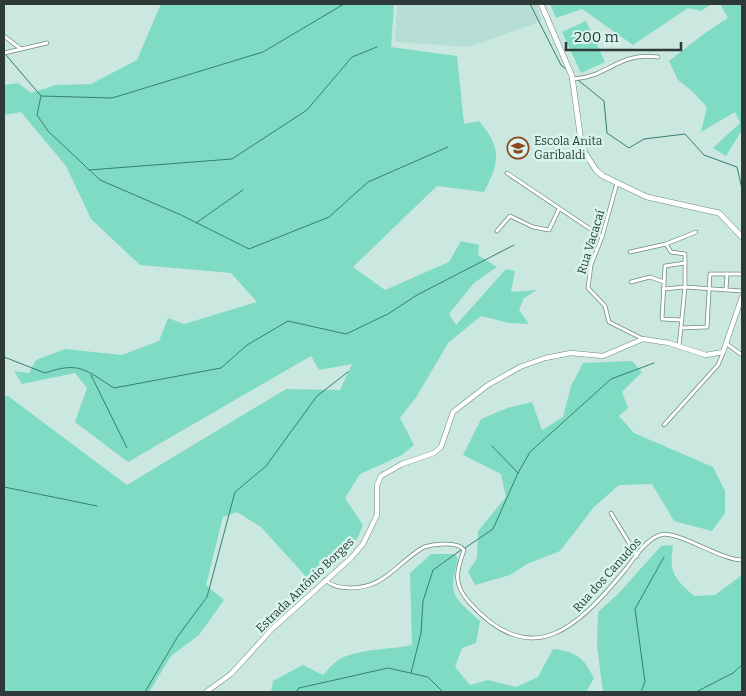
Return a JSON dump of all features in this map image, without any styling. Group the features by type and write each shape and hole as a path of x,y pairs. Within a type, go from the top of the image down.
{"main road":[{"path":"541,4 570,70 580,141 596,170 647,197 719,213 742,238"}],"street":[{"path":"4,36 21,49"},
{"path":"4,54 47,43"},
{"path":"572,78 591,77 621,60 640,55 658,58"},
{"path":"507,174 602,237"},
{"name":"Rua Vacacaí","path":"618,183 602,237 591,265 588,288 605,306 609,322 642,339"},
{"path":"497,231 510,216 533,227 549,230 559,209"},
{"path":"630,252 666,244 696,232"},
{"path":"666,244 672,252 685,253 685,288 679,346"},
{"path":"681,320 662,319 663,289 665,266 685,263"},
{"path":"681,328 707,327 710,274 742,274"},
{"path":"726,290 727,274"},
{"path":"630,282 650,277 664,282"},
{"path":"663,289 685,288 742,291"},
{"path":"664,425 718,365 742,297"},
{"path":"642,339 679,346 706,355 723,352"},
{"name":"Estrada Antônio Borges","path":"206,692 231,674 272,629 363,544 377,515 377,485 381,476 402,464 434,453 441,446 453,412 488,385 520,367 544,358 571,353 603,356 642,339"},
{"path":"727,344 742,355"},
{"path":"611,513 637,556"},
{"name":"Rua dos Canudos","path":"325,580 337,587 368,586 380,582 424,547 432,544 458,545 464,550 459,564 457,585 464,596 483,617 499,627 529,640 536,640 566,629 582,618 650,541 659,535 667,534 708,550 742,560"}],"shaded area":[{"path":"397,4 536,4 542,21 469,47 395,42"}],"green space":[{"path":"161,4 394,4 391,47 457,56 464,124 479,121 487,131 495,148 495,164 484,192 437,186 353,267 385,290 449,262 461,241 479,245 478,255 497,267 474,283 449,314 456,325 506,269 515,271 511,292 537,290 524,298 519,310 529,324 509,323 481,316 448,343 417,396 400,418 414,445 402,455 360,474 345,498 363,525 357,539 310,581 261,527 237,512 223,517 206,585 224,600 199,635 171,656 149,692 4,692 4,395 8,396 127,485 286,389 340,390 352,364 319,370 311,356 128,462 75,422 87,388 75,373 22,384 14,371 29,373 36,360 65,349 122,355 159,341 168,318 184,324 257,302 231,273 140,265 91,219 66,166 21,112 4,115 4,85 18,83 31,93 56,85 91,84 137,60"},
{"path":"550,4 712,4 701,11 688,8 633,45 582,9 556,18"},
{"path":"720,4 742,4 742,130 726,156 713,148 740,123 735,112 701,132 707,107 678,80 669,61 728,18"},
{"path":"586,21 605,62 581,73 562,32"},
{"path":"632,361 642,372 622,392 628,408 619,416 634,433 713,467 725,491 725,513 712,531 674,521 652,484 619,485 594,507 560,551 527,564 510,575 475,585 468,572 477,558 478,531 506,497 501,474 463,455 481,419 507,408 532,402 542,430 563,417 571,386 583,363"},
{"path":"673,545 672,568 674,574 681,584 694,596 715,595 742,575 742,692 603,692 597,646 598,612 618,594 661,546"},
{"path":"431,554 455,554 458,559 453,581 455,594 464,606 480,621 476,643 462,648 455,667 470,685 488,680 516,687 538,677 553,649 574,654 583,660 594,678 586,692 271,692 273,681 303,665 323,675 336,662 348,655 412,645 410,573"}],"waterway":[{"path":"6,55 41,96 112,98 263,52 344,4"},
{"path":"530,4 561,65 566,69"},
{"path":"89,170 232,159 307,110 352,57 377,47"},
{"path":"578,80 604,101 607,133 629,148 644,139 685,134 704,155 737,167 742,189"},
{"path":"41,96 37,115 48,131 100,180 181,215 249,249 329,217 368,182 448,147"},
{"path":"196,223 243,190"},
{"path":"4,357 45,373 66,368 82,369 114,388 221,368 247,345 288,321 346,334 388,314 417,295 514,245"},
{"path":"465,548 493,529 518,473 530,452 611,379 654,363"},
{"path":"145,692 178,636 207,597 235,492 266,466 317,396 348,372"},
{"path":"91,375 127,448"},
{"path":"492,446 518,473"},
{"path":"4,487 97,506"},
{"path":"411,673 421,633 423,601 433,570 461,550"},
{"path":"641,692 645,682 635,609 664,557"},
{"path":"696,692 733,673 742,665"},
{"path":"296,692 299,688 388,668 428,677 443,692"}],"place":[{"name":"Escola Anita Garibaldi","path":"518,148"}]}
